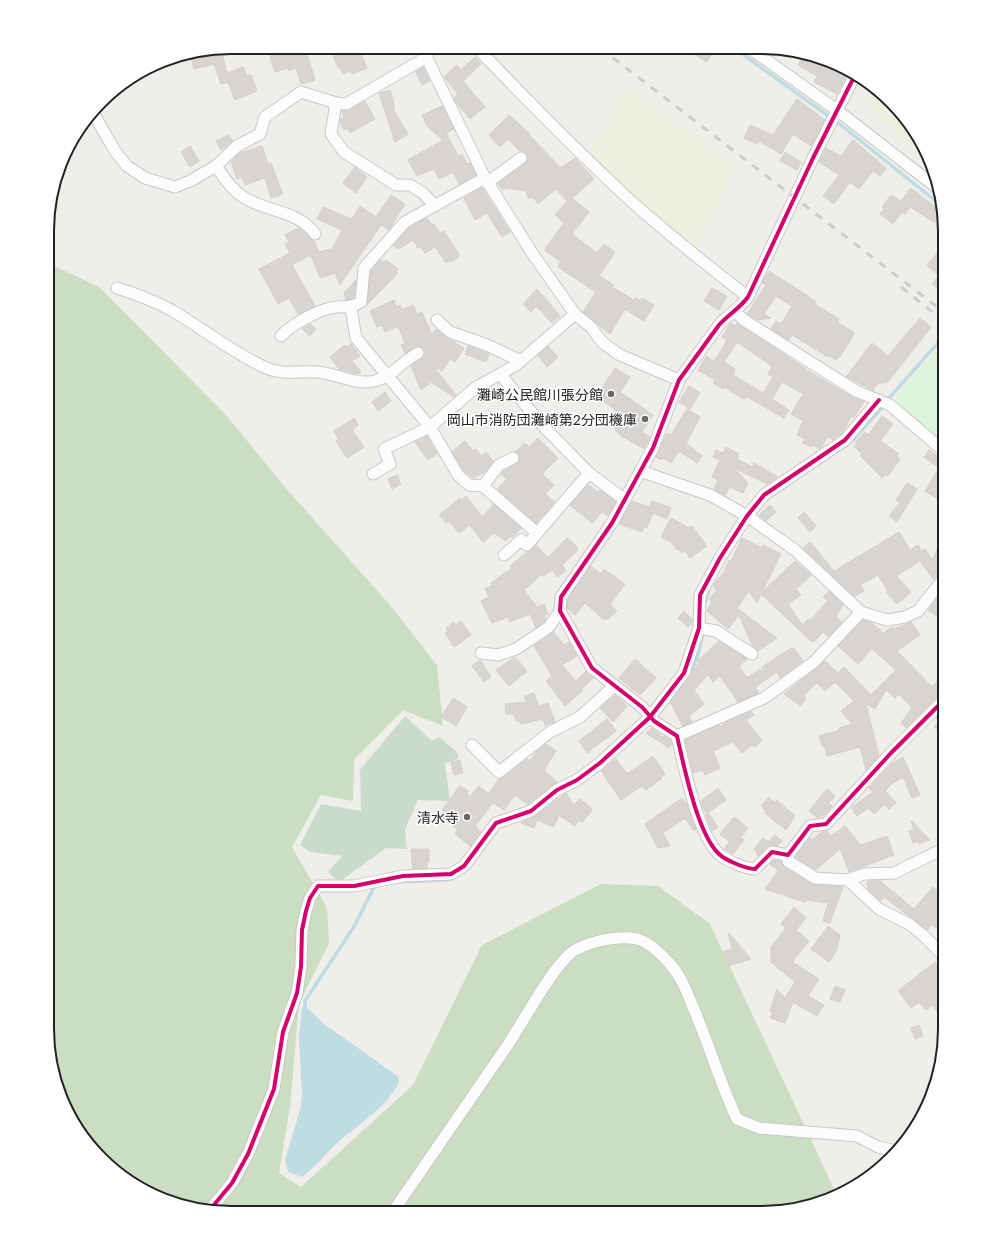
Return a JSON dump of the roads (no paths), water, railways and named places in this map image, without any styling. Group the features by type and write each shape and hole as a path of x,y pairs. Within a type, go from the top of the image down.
{"street":[{"path":"95,117 115,151 127,166 145,178 175,187 190,181 216,166 237,146 260,134 265,117 301,92 336,103 346,104 422,54"},
{"path":"426,54 486,180 532,253 575,314 591,327 602,342 620,355 679,380"},
{"path":"483,54 524,97 632,202 690,252 748,297"},
{"path":"758,54 835,116 932,184"},
{"path":"482,653 498,655 516,649 550,626 560,611 561,597 612,523 653,448 679,380 719,325 726,317 735,312 748,297 853,80"},
{"path":"336,103 331,134 344,152 396,186 410,186 423,193 435,206"},
{"path":"281,336 297,323 326,310 337,307 351,308 361,302 364,268 405,222 486,180 521,158"},
{"path":"216,166 230,186 241,196 256,204 302,220 315,234"},
{"path":"117,288 141,296 172,311 264,367 282,372 322,372 361,383 375,381 387,375 406,359 418,352"},
{"path":"351,308 356,338 430,427 458,476 470,485 483,486 537,533"},
{"path":"735,312 744,320 856,391 890,405 938,446"},
{"path":"373,474 390,464 384,449 430,427 475,388 521,361 575,314"},
{"path":"437,320 450,332 487,345 521,361"},
{"path":"500,374 542,426 590,473 625,500"},
{"path":"214,1205 232,1183 248,1154 274,1089 283,1032 297,993 301,967 302,930 306,911 310,898 318,886 354,886 411,876 444,875 459,870 496,822 537,808 557,790 590,771 650,717 684,673 702,628 699,603 704,587 747,516 764,495 845,440 879,400"},
{"path":"483,486 499,465 513,458"},
{"path":"640,472 710,495 747,516 795,550 861,612 887,620 905,617 918,611 938,586"},
{"path":"504,555 521,540 527,545 590,473"},
{"path":"560,611 592,668 642,707 650,717 677,736 691,795 707,836 719,854 748,869 755,869 772,852 788,855"},
{"path":"677,736 764,698 814,662 861,612"},
{"path":"702,628 722,634 752,654"},
{"path":"472,745 499,772 550,732 580,717 614,686"},
{"path":"938,706 891,752 826,824 810,826 788,855 788,861 815,878 848,880 864,874 894,873 938,851"},
{"path":"848,880 879,909 909,924 938,950"},
{"path":"397,1206 507,1045 552,975 574,951 593,943 614,939 636,939 647,943 671,965 683,983 737,1119 759,1128 857,1136 878,1147 890,1150"}],"water":[{"path":"306,1007 324,1024 392,1072 399,1078 399,1083 378,1109 335,1145 311,1170 302,1177 288,1172 285,1160 300,1110 302,1095 299,1036 302,1008"}],"waterway":[{"path":"742,54 837,122 935,201"},
{"path":"890,397 938,343"},
{"path":"848,444 883,406"},
{"path":"705,602 709,590"},
{"path":"691,671 699,651 703,631"},
{"path":"397,882 446,880 453,878"},
{"path":"305,1011 305,1001 355,925 374,887 377,885"}],"railway":[{"path":"608,54 938,308"},
{"path":"901,287 938,316"}],"place":[{"name":"灘崎公民館川張分館","path":"611,394"},
{"name":"岡山市消防団灘崎第2分団機庫","path":"645,419"},
{"name":"清水寺","path":"467,817"}]}
